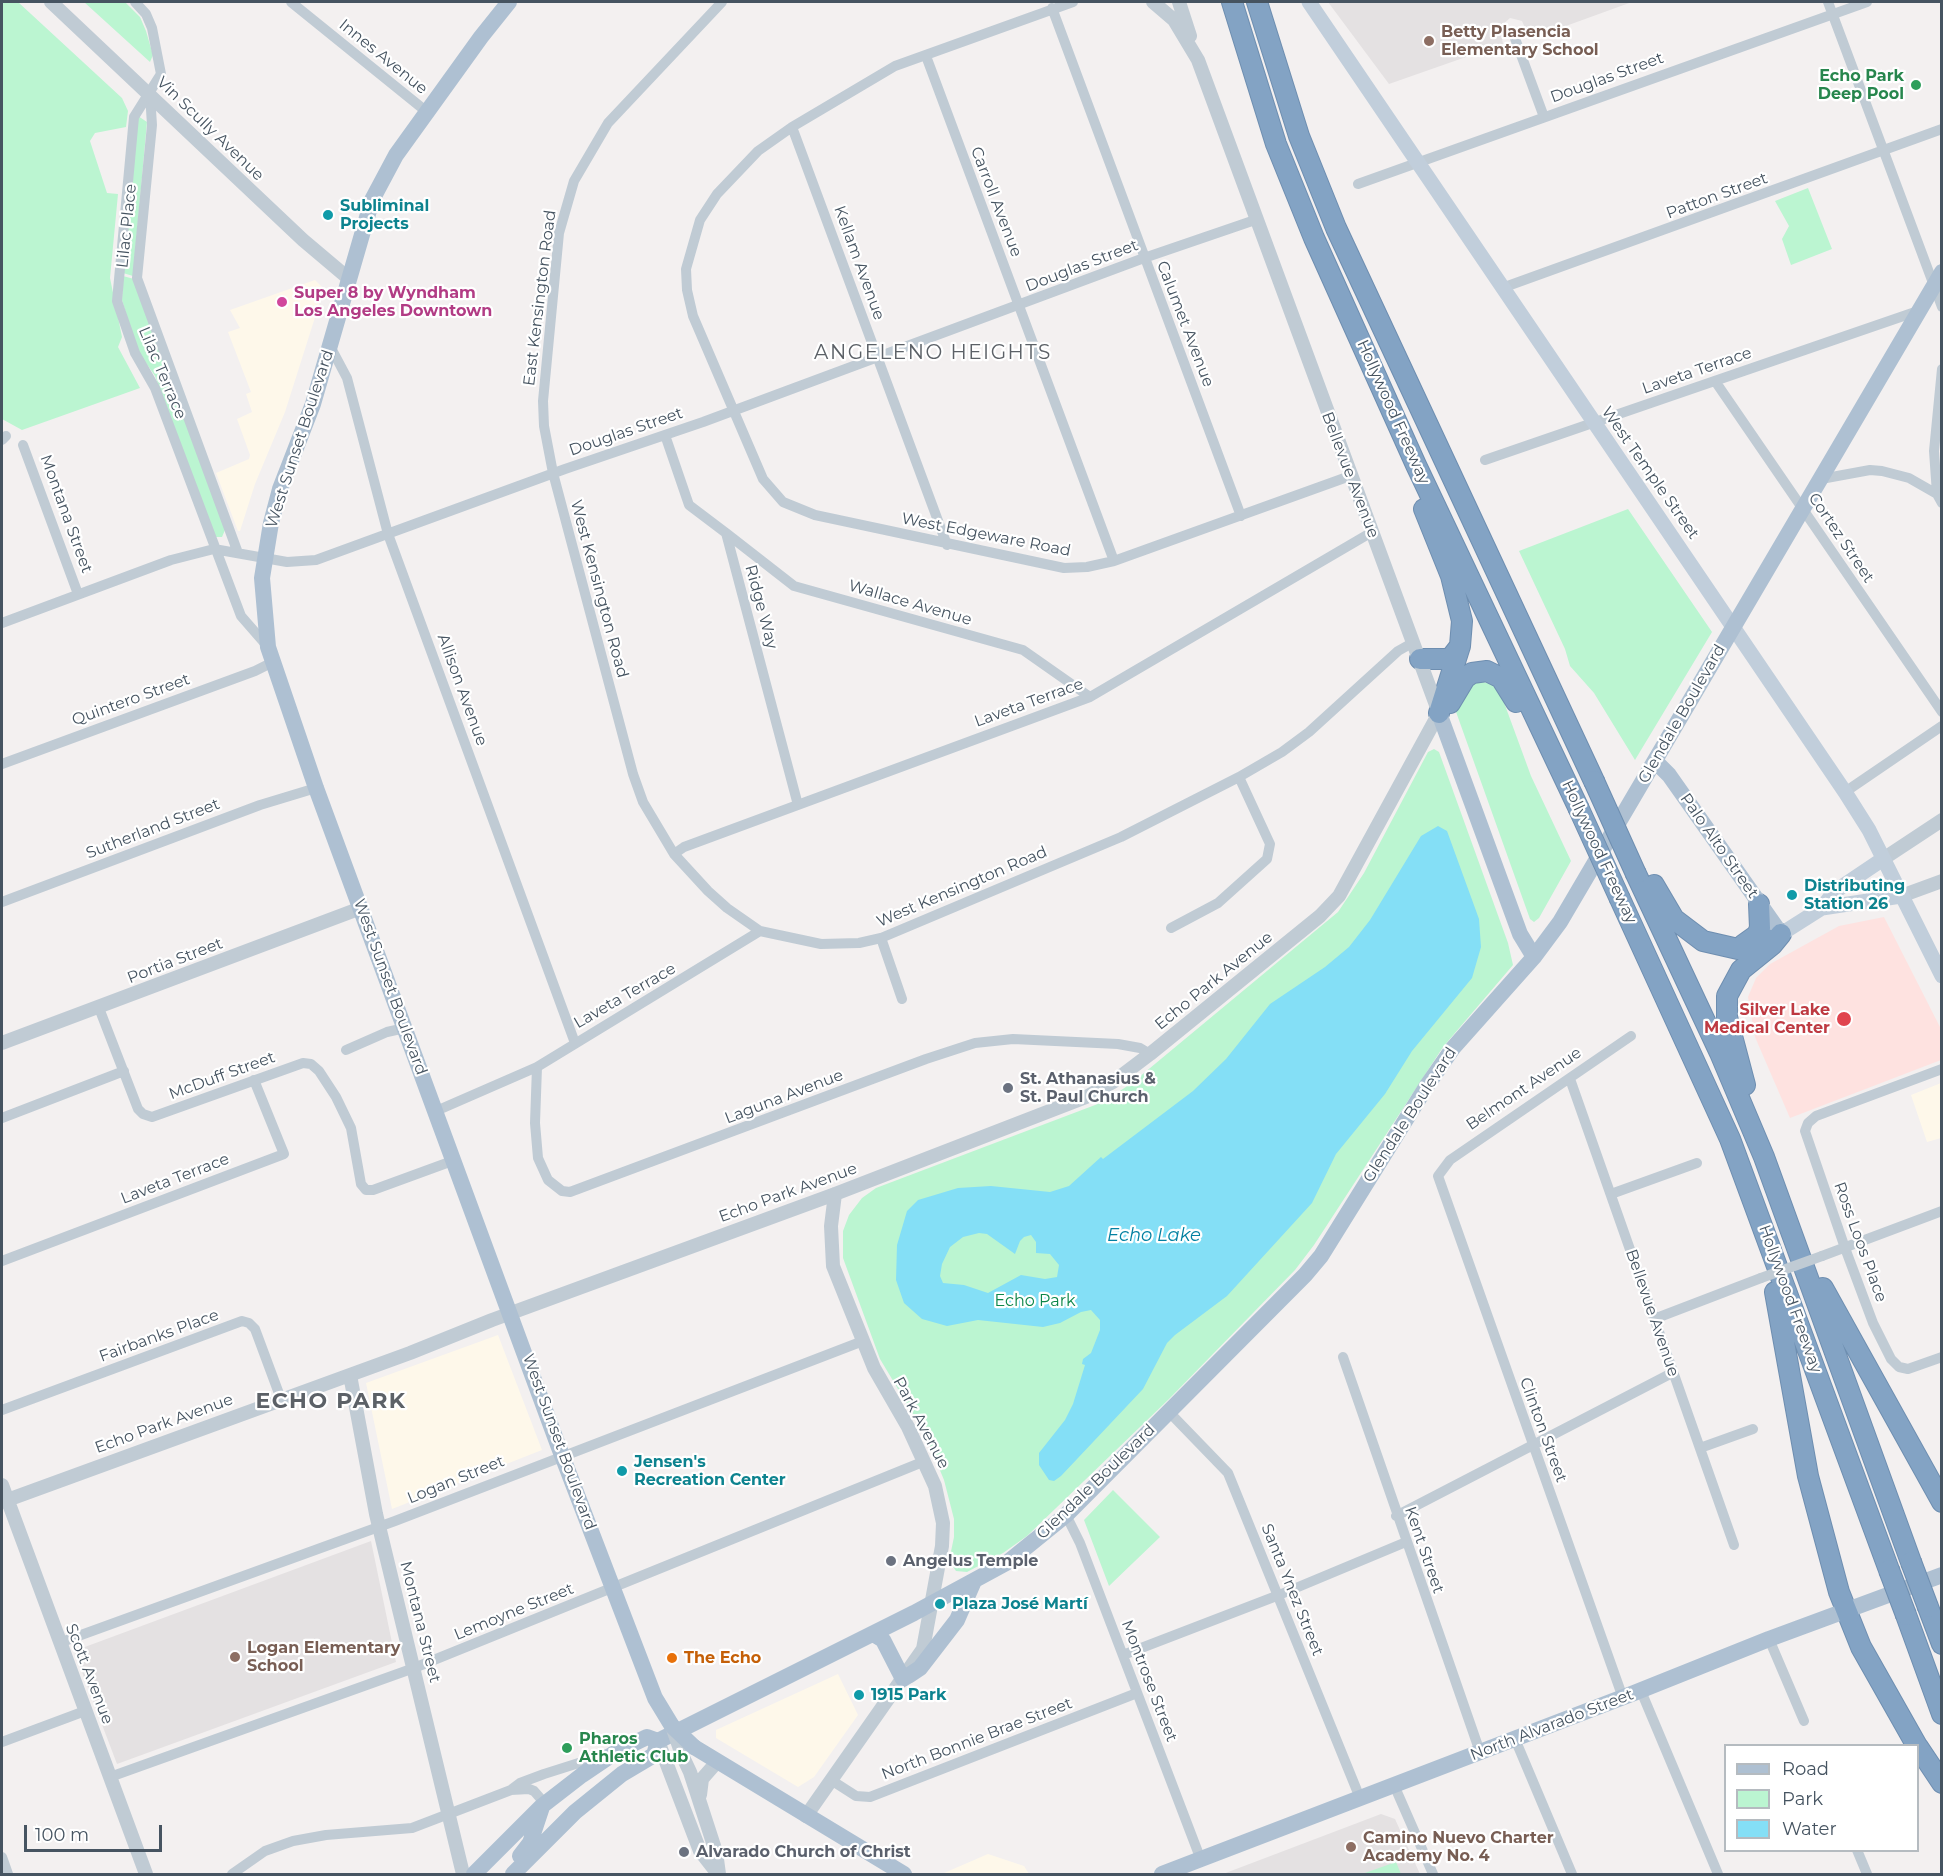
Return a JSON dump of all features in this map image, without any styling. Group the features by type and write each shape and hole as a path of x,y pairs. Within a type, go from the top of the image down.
{"highway":[{"name":"Hollywood Freeway","path":"1232,2 1260,98 1294,190 1416,465 1710,1091 1758,1213 1941,1714"},
{"name":"Hollywood Freeway","path":"1257,2 1299,136 1336,228 1594,781 1639,869 1764,1157 1941,1644"},
{"path":"1416,465 1424,510 1451,576 1460,606 1460,646 1439,713"},
{"path":"1417,650 1449,659 1460,646"},
{"path":"1439,713 1472,673 1487,671 1495,674 1506,684 1538,744 1578,807"},
{"path":"1639,869 1674,919 1692,936 1714,946 1747,949 1781,934"},
{"path":"1714,946 1735,947 1751,940 1760,928 1759,904"},
{"path":"1764,1157 1726,1006 1734,977 1748,962 1777,941 1781,934"},
{"path":"1778,1197 1834,1311 1896,1417 1941,1502"},
{"path":"1758,1213 1784,1334 1808,1476 1845,1610 1878,1680 1916,1744"},
{"path":"1919,1749 1941,1783"}],"main road":[{"name":"West Sunset Boulevard","path":"509,2 427,112 378,185 348,278 314,404 280,489 263,557 262,578 269,655 562,1455 655,1698 688,1751 716,1763 904,1875"},
{"name":"West Temple Street","path":"1309,2 1845,792 1883,859 1941,976"},
{"name":"Glendale Boulevard","path":"474,1875 542,1806 616,1752 647,1737 658,1741 873,1634 1008,1562 1066,1515 1321,1256 1428,1084 1465,1034 1534,957 1560,922 1937,279"},
{"name":"Bellevue Avenue","path":"1439,713 1520,934 1534,957"},
{"name":"Palo Alto Street","path":"1655,760 1669,775 1781,934"},
{"path":"1781,934 1822,908 1834,892 1883,859"},
{"path":"1822,908 1901,896"},
{"name":"North Alvarado Street","path":"1162,1875 1641,1691 1768,1639 1941,1575"},
{"path":"873,1634 883,1640 903,1679 920,1668 957,1620 974,1581"},
{"name":"Glendale Boulevard","path":"513,1875 574,1812 622,1774 654,1755 658,1741"},
{"path":"502,1875 530,1843 542,1806"}],"street":[{"name":"Vin Scully Avenue","path":"51,2 303,240 348,278"},
{"name":"Lilac Place","path":"135,2 146,14 152,27 161,74 150,94 152,125 137,278 238,553"},
{"name":"Innes Avenue","path":"291,2 427,112"},
{"name":"East Kensington Road","path":"553,473 544,426 543,401 559,232 574,181 608,123 722,2"},
{"name":"West Edgeware Road","path":"1073,2 895,66 792,127 758,152 717,194 700,219 691,244 686,269 687,290 693,316 764,479 783,502 815,515 1064,568 1087,567 1114,561 1350,476"},
{"name":"Bellevue Avenue","path":"1153,2 1174,20 1198,60 1255,220 1439,713"},
{"path":"1179,2 1198,60"},
{"path":"1828,2 1884,151 1937,279 1941,307"},
{"name":"Douglas Street","path":"1358,184 1867,2"},
{"name":"Calumet Avenue","path":"1052,8 1241,516"},
{"path":"1514,33 1544,117"},
{"name":"Carroll Avenue","path":"926,56 1114,561"},
{"name":"Lilac Terrace","path":"150,94 134,117 117,301 135,353 155,388 241,616 269,655"},
{"name":"Kellam Avenue","path":"792,127 947,544"},
{"name":"Patton Street","path":"1502,288 1941,129"},
{"name":"Douglas Street","path":"2,623 171,560 214,549 302,562 388,534 553,473 665,435 1144,258 1255,220"},
{"name":"Laveta Terrace","path":"1485,460 1919,311"},
{"name":"Allison Avenue","path":"330,346 347,378 388,534 575,1043"},
{"path":"1939,498 1934,451 1941,369"},
{"name":"Cortez Street","path":"1715,381 1941,712"},
{"path":"665,435 689,505 726,533"},
{"name":"Montana Street","path":"22,445 78,594"},
{"path":"1821,479 1870,470 1882,471 1909,478 1939,498"},
{"name":"West Kensington Road","path":"553,473 633,774 643,802 674,854 727,908 760,931 821,944 859,943 881,938 1121,837 1239,777 1282,752 1309,732 1398,651 1417,650"},
{"name":"Laveta Terrace","path":"674,854 684,847 1090,698 1372,532"},
{"name":"Wallace Avenue","path":"726,533 794,586 1023,650 1090,698"},
{"name":"Ridge Way","path":"726,533 798,805"},
{"name":"Quintero Street","path":"2,764 255,671 269,655"},
{"name":"Echo Park Avenue","path":"4,1501 835,1194 1086,1097 1113,1082 1150,1054 1330,908 1345,886 1439,713"},
{"path":"1845,792 1941,726"},
{"path":"1171,928 1218,903 1267,859 1270,844 1239,777"},
{"name":"Sutherland Street","path":"2,902 260,805 316,788"},
{"path":"1883,859 1941,820"},
{"path":"1901,896 1941,881"},
{"name":"Portia Street","path":"2,1043 361,908"},
{"name":"Laveta Terrace","path":"436,1111 537,1067 720,958 760,931"},
{"path":"881,938 902,999"},
{"path":"2,1118 124,1071 99,1008"},
{"path":"346,1050 387,1032 405,1028"},
{"name":"Belmont Avenue","path":"1439,1173 1450,1160 1631,1036"},
{"name":"Laguna Avenue","path":"537,1067 535,1123 538,1158 548,1180 555,1187 570,1192 926,1059 975,1043 1013,1040 1118,1044 1140,1048 1150,1054"},
{"name":"McDuff Street","path":"124,1071 138,1109 143,1114 152,1117 303,1063 311,1064 319,1071 336,1097 351,1128 361,1184 366,1190 373,1190 455,1160"},
{"name":"Ross Loos Place","path":"1941,1069 1816,1116 1808,1123 1805,1131 1873,1323 1891,1359 1899,1367 1908,1369 1941,1357"},
{"name":"Bellevue Avenue","path":"1570,1079 1734,1545"},
{"name":"Laveta Terrace","path":"2,1261 284,1154 254,1080"},
{"path":"1611,1194 1697,1163"},
{"name":"Clinton Street","path":"1439,1173 1440,1189 1623,1698"},
{"name":"Park Avenue","path":"806,1816 923,1649 933,1603 943,1523 938,1496 925,1461 908,1427 887,1395 833,1266 831,1226 835,1194"},
{"path":"1654,1319 1941,1211"},
{"name":"Fairbanks Place","path":"2,1410 242,1321 249,1323 255,1329 281,1399"},
{"name":"Logan Street","path":"59,1642 379,1527 863,1341"},
{"name":"Kent Street","path":"1343,1357 1396,1516 1480,1752"},
{"path":"1396,1516 1672,1373"},
{"name":"Montana Street","path":"350,1375 379,1527 463,1875"},
{"name":"Santa Ynez Street","path":"1169,1412 1228,1473 1360,1798"},
{"path":"1700,1448 1753,1428"},
{"name":"Lemoyne Street","path":"110,1777 414,1668 925,1461"},
{"name":"Scott Avenue","path":"2,1485 4,1501 146,1875"},
{"name":"Montrose Street","path":"1066,1515 1074,1529 1201,1860"},
{"path":"1123,1655 1279,1595 1406,1542"},
{"path":"1768,1639 1804,1721"},
{"path":"1641,1691 1718,1875"},
{"name":"North Bonnie Brae Street","path":"831,1780 855,1796 870,1797 1137,1694"},
{"path":"2,1742 85,1711"},
{"path":"1515,1739 1572,1875"},
{"path":"658,1741 700,1851 719,1875"},
{"path":"688,1751 716,1852 719,1875"},
{"path":"232,1875 265,1851 294,1841 326,1835 412,1828 511,1790 520,1783 544,1773 616,1752"},
{"path":"700,1800 702,1779 716,1763"},
{"path":"1394,1785 1433,1875"},
{"path":"511,1790 530,1789 534,1791 541,1799 542,1806"},
{"path":"1857,1852 1867,1875"},
{"path":"2,1860 8,1875"}],"shaded area":[{"name":"Betty Plasencia Elementary School","path":"1328,2 1632,2 1530,39 1522,21 1510,18 1500,27 1503,44 1389,84"},
{"path":"315,280 324,289 285,412 255,484 240,531 238,531 216,473 249,459 250,455 237,419 252,412 246,394 251,392 228,332 240,328 230,310"},
{"name":"Silver Lake Medical Center","path":"1884,917 1941,1029 1941,1060 1790,1118 1755,1037 1748,997 1756,978 1770,964 1839,926"},
{"path":"1941,1083 1941,1138 1927,1142 1911,1095"},
{"path":"498,1335 542,1450 392,1509 366,1383"},
{"name":"Logan Elementary School","path":"371,1541 396,1662 117,1764 74,1651"},
{"path":"838,1674 858,1715 814,1777 798,1787 716,1738 716,1730"},
{"name":"Camino Nuevo Charter Academy No. 4","path":"1381,1814 1395,1819 1420,1874 1223,1874"},
{"path":"988,1854 1024,1866 1029,1874 944,1873"}],"green space":[{"path":"2,2 18,2 122,98 128,111 126,127 95,133 90,141 107,193 118,194 110,278 122,337 118,347 140,388 22,430 2,419"},
{"path":"84,2 125,2 140,17 146,31 153,55 150,62"},
{"path":"138,116 147,122 133,276 123,273"},
{"path":"1808,188 1832,249 1791,265 1782,239 1789,226 1775,201"},
{"path":"123,276 134,279 225,530 222,537 215,537 211,529 155,376 137,350 122,300"},
{"path":"1628,509 1712,632 1635,760 1594,693 1570,666 1565,649 1519,551"},
{"path":"1473,683 1492,684 1502,697 1531,776 1571,861 1539,918 1534,922 1530,919 1455,709"},
{"name":"Echo Park","path":"1434,749 1439,752 1508,943 1513,965 1443,1047 1314,1245 1295,1270 1169,1399 1027,1536 1003,1553 967,1572 956,1571 949,1561 954,1537 954,1519 944,1480 925,1434 880,1359 843,1258 843,1231 849,1215 862,1198 876,1188 1103,1102 1132,1083 1338,912 1364,873 1428,752"},
{"path":"1113,1490 1160,1537 1109,1586 1084,1520"},
{"path":"1396,1862 1401,1874 1362,1874"}],"water":[{"name":"Echo Lake","path":"1438,826 1447,831 1479,919 1481,947 1472,978 1412,1051 1385,1094 1336,1154 1312,1203 1227,1296 1167,1343 1143,1389 1061,1476 1054,1481 1049,1480 1039,1465 1039,1453 1065,1420 1073,1404 1085,1365 1082,1364 1083,1359 1091,1353 1100,1330 1100,1320 1091,1310 1081,1312 1060,1323 1043,1327 978,1320 947,1326 922,1319 904,1303 896,1280 897,1245 907,1211 918,1200 958,1188 991,1186 1050,1192 1069,1186 1101,1157 1103,1159 1193,1091 1226,1059 1270,1004 1325,967 1349,947 1370,920 1421,836","holes":["979,1233 987,1234 1015,1254 1020,1241 1031,1235 1036,1242 1036,1253 1050,1254 1059,1265 1057,1277 1045,1279 1021,1275 988,1293 964,1285 943,1283 940,1276 942,1264 950,1247 963,1237"]}],"place":[{"name":"Betty Plasencia Elementary School","path":"1429,41"},
{"name":"Echo Park Deep Pool","path":"1916,85"},
{"name":"Subliminal Projects","path":"328,215"},
{"name":"Super 8 by Wyndham Los Angeles Downtown","path":"282,302"},
{"name":"Distributing Station 26","path":"1792,895"},
{"name":"Silver Lake Medical Center","path":"1844,1019"},
{"name":"St. Athanasius & St. Paul Church","path":"1008,1088"},
{"name":"Jensen's Recreation Center","path":"622,1471"},
{"name":"Angelus Temple","path":"891,1561"},
{"name":"Plaza José Martí","path":"940,1604"},
{"name":"Logan Elementary School","path":"235,1657"},
{"name":"The Echo","path":"672,1658"},
{"name":"1915 Park","path":"859,1695"},
{"name":"Pharos Athletic Club","path":"567,1748"},
{"name":"Camino Nuevo Charter Academy No. 4","path":"1351,1847"},
{"name":"Alvarado Church of Christ","path":"684,1852"}],"district":[{"name":"ANGELENO HEIGHTS","path":"933,353"},
{"name":"ECHO PARK","path":"331,1402"}]}
